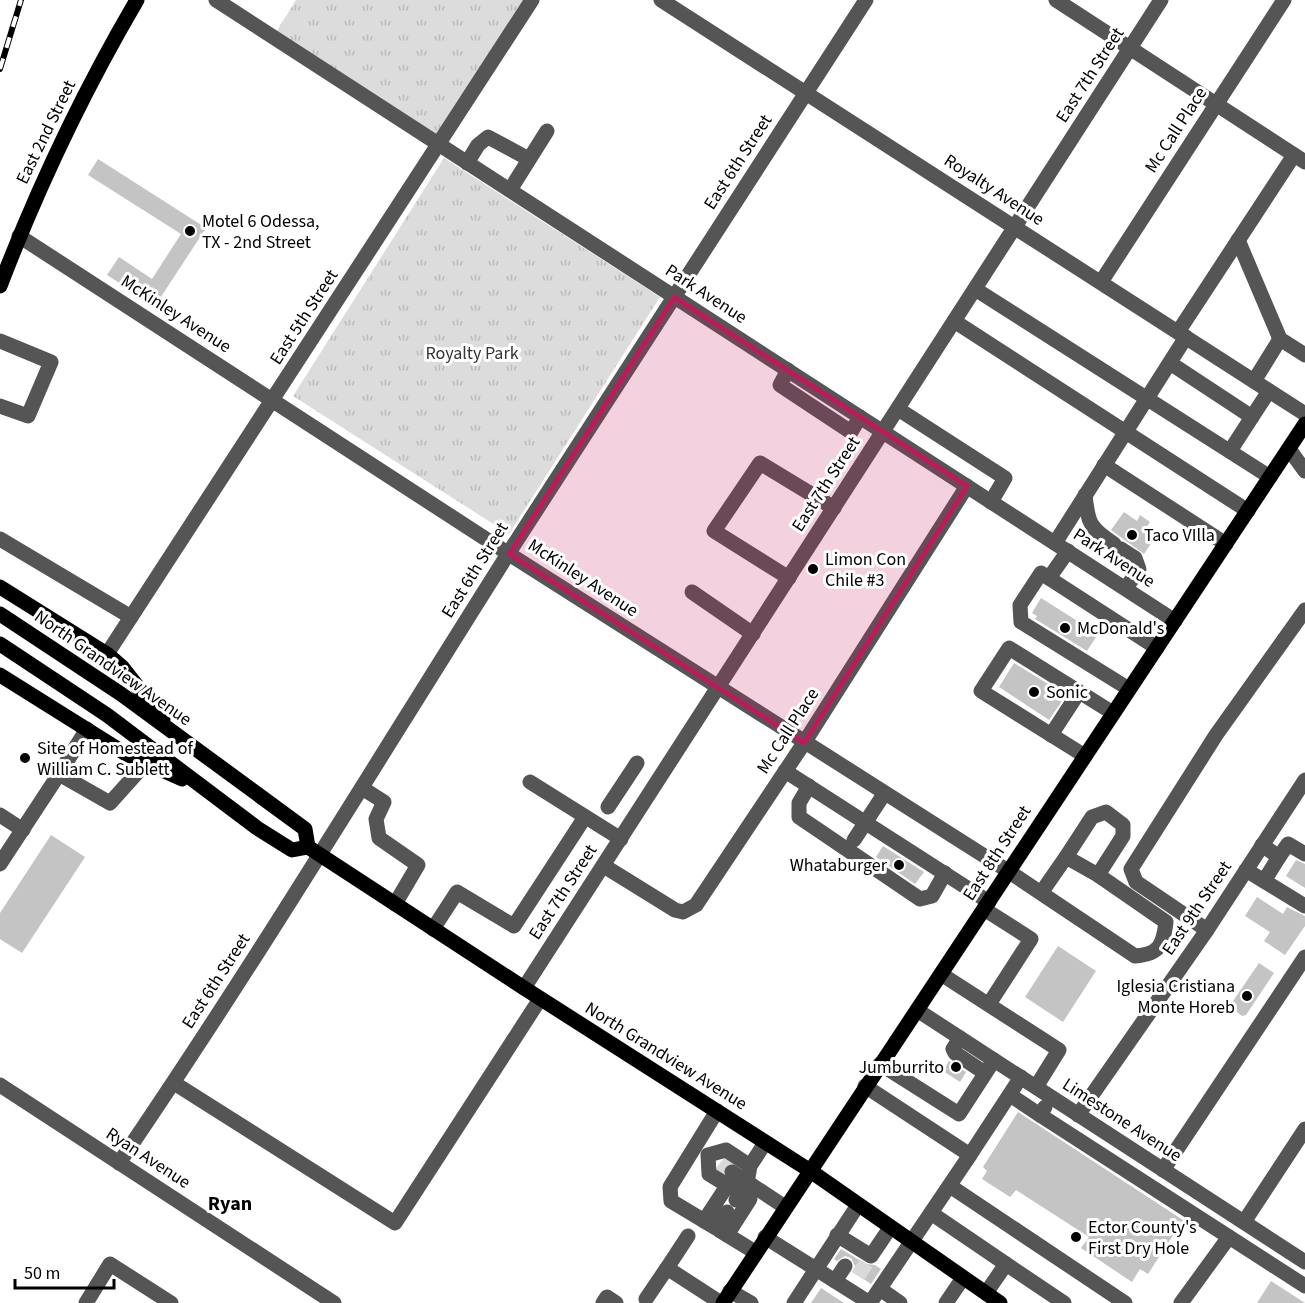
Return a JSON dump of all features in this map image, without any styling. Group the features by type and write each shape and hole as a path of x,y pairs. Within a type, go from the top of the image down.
{"main road":[{"name":"East 2nd Street","path":"0,286 19,236 75,114 136,0"},
{"name":"East 8th Street","path":"725,1299 1305,424"},
{"path":"0,587 107,654 122,667 178,737"},
{"name":"North Grandview Avenue","path":"0,614 121,694 305,829 315,851"},
{"name":"North Grandview Avenue","path":"0,645 80,696 291,850 315,851 540,999 809,1170 1000,1303"},
{"path":"2,680 146,763 208,791"}],"street":[{"name":"Park Avenue","path":"216,0 1175,621"},
{"name":"East 5th Street","path":"107,654 532,0"},
{"name":"Royalty Avenue","path":"661,0 1305,414"},
{"name":"East 6th Street","path":"119,1163 174,1083 315,851 362,788 508,554 866,0"},
{"path":"1049,578 1085,495 1170,363 1182,335 1238,240 1299,159 1056,0"},
{"name":"East 7th Street","path":"524,988 1161,0"},
{"name":"Mc Call Place","path":"1101,282 1284,0"},
{"path":"510,190 548,130"},
{"path":"467,162 478,145 488,137 529,159"},
{"name":"McKinley Avenue","path":"19,236 508,554 1008,871 1135,956 1151,955 1164,942 1166,922 1142,905"},
{"path":"1238,240 1281,339 1305,355"},
{"path":"975,289 1270,477"},
{"path":"954,321 1248,511"},
{"path":"1254,381 1281,339"},
{"path":"0,341 51,362 28,416 0,406"},
{"path":"1170,363 1252,417"},
{"path":"1230,451 1269,391"},
{"path":"898,410 1005,478 991,501"},
{"path":"1288,449 1305,471"},
{"path":"789,578 714,531 760,463 834,508"},
{"path":"1104,465 1226,544"},
{"name":"Mc Call Place","path":"604,866 675,910 689,911 710,887 967,486"},
{"path":"1085,495 1087,517 1092,529 1135,558 1139,569 1126,588"},
{"path":"0,539 131,617"},
{"path":"1129,689 1021,622 1020,605 1041,573 1157,648"},
{"path":"692,592 753,634"},
{"path":"1207,930 1136,882 1131,869 1216,735 1305,610"},
{"path":"1085,756 981,692 1009,648 1113,713"},
{"path":"1051,735 1079,692"},
{"path":"0,864 87,729"},
{"path":"59,774 110,803 146,763"},
{"path":"608,807 637,763"},
{"path":"785,771 945,873 1031,939 989,1004"},
{"name":"East 9th Street","path":"1072,1135 1081,1116 1305,780"},
{"path":"530,782 621,840"},
{"path":"624,783 649,796"},
{"path":"809,786 799,803 799,817 920,899 932,896 945,873"},
{"path":"362,788 384,802 376,819 379,838 418,866 395,904"},
{"path":"854,840 884,794"},
{"path":"1041,893 1071,860 1092,817 1106,813 1123,825 1123,836 1098,875"},
{"path":"0,815 23,830"},
{"path":"433,929 457,892 514,926 585,817"},
{"path":"1264,881 1288,844 1305,854"},
{"path":"1262,845 1279,856"},
{"path":"1071,860 1142,905"},
{"path":"1071,860 1078,869 1129,903 1142,905"},
{"path":"1246,870 1305,906"},
{"path":"1140,1180 1157,1166 1305,957"},
{"path":"941,974 1059,1050 1036,1087"},
{"path":"174,1083 395,1222 540,999"},
{"name":"Limestone Avenue","path":"917,1010 960,1038 990,1066 1021,1077 1299,1258"},
{"path":"880,1064 958,1114 990,1066"},
{"path":"765,1237 870,1303 1021,1077"},
{"name":"Ryan Avenue","path":"0,1085 334,1303"},
{"path":"865,1086 970,1155"},
{"path":"1010,1095 1305,1286"},
{"path":"1040,1115 1051,1097"},
{"path":"716,1228 726,1179 717,1111"},
{"path":"1244,1222 1305,1129"},
{"path":"1109,1160 1120,1142"},
{"path":"755,1252 671,1201 670,1187 726,1179 750,1166 765,1143"},
{"path":"716,1228 726,1179 726,1150 750,1166"},
{"path":"726,1179 785,1207"},
{"path":"716,1228 750,1199 726,1179"},
{"path":"950,1186 1125,1303"},
{"path":"794,1303 858,1205"},
{"path":"931,1213 1064,1303"},
{"path":"869,1258 890,1228"},
{"path":"837,1235 869,1258 893,1270"},
{"path":"646,1299 688,1236"},
{"path":"1181,1303 1229,1237"},
{"path":"1282,1271 1299,1258"},
{"path":"86,1303 110,1264 171,1303"},
{"path":"986,1293 1006,1264"},
{"path":"835,1281 845,1266"},
{"path":"667,1268 725,1299 751,1303"},
{"path":"849,1289 858,1276"},
{"path":"946,1303 963,1278"},
{"path":"880,1289 900,1303"},
{"path":"603,1303 607,1297 616,1303"}],"highlighted area":[{"path":"674,297 967,486 804,743 509,554"}],"green space":[{"path":"296,0 532,0 439,144 273,37"},
{"name":"Royalty Park","path":"444,158 660,297 509,534 293,396"}],"building":[{"name":"Motel 6 Odessa, TX - 2nd Street","path":"98,159 206,228 155,306 107,275 119,257 152,279 181,234 88,175"},
{"name":"Taco VIlla","path":"1124,512 1137,521 1140,515 1150,522 1145,529 1156,536 1144,554 1111,530"},
{"name":"McDonald's","path":"1041,598 1098,634 1087,651 1035,619 1037,616 1032,613"},
{"name":"Sonic","path":"1014,663 1066,695 1049,720 999,687"},
{"path":"51,835 85,857 22,953 0,939 0,913"},
{"path":"883,846 924,872 915,884 876,857"},
{"path":"1296,860 1305,864 1305,888 1286,876"},
{"path":"1257,897 1283,914 1287,907 1305,916 1305,926 1285,955 1264,941 1270,932 1245,916"},
{"path":"1058,946 1096,971 1063,1022 1025,997"},
{"name":"Iglesia Cristiana Monte Horeb","path":"1259,963 1274,973 1246,1015 1242,1016 1232,1008 1231,1004"},
{"path":"949,1061 966,1072 960,1082 943,1071"},
{"path":"1018,1112 1183,1220 1148,1274 1140,1269 1132,1282 1081,1248 1089,1237 1016,1190 1010,1197 982,1179 987,1171 983,1167"},
{"path":"841,1249 866,1264 875,1265 881,1269 871,1284 853,1272 855,1266 851,1258 845,1256 837,1261 834,1259"},
{"path":"1271,1281 1305,1303 1257,1303"},
{"path":"821,1288 844,1303 811,1303"}],"tunnel":[{"path":"720,1163 732,1172"},
{"path":"858,1276 868,1260"}],"railway":[{"path":"0,69 21,0"}],"place":[{"name":"Motel 6 Odessa, TX - 2nd Street","path":"190,231"},
{"name":"Taco VIlla","path":"1132,535"},
{"name":"Limon Con Chile #3","path":"813,569"},
{"name":"McDonald's","path":"1065,628"},
{"name":"Sonic","path":"1034,692"},
{"name":"Site of Homestead of William C. Sublett","path":"25,758"},
{"name":"Whataburger","path":"899,865"},
{"name":"Iglesia Cristiana Monte Horeb","path":"1247,996"},
{"name":"Jumburrito","path":"956,1067"},
{"name":"Ector County's First Dry Hole","path":"1076,1237"}],"district":[{"name":"Ryan","path":"230,1204"}]}
